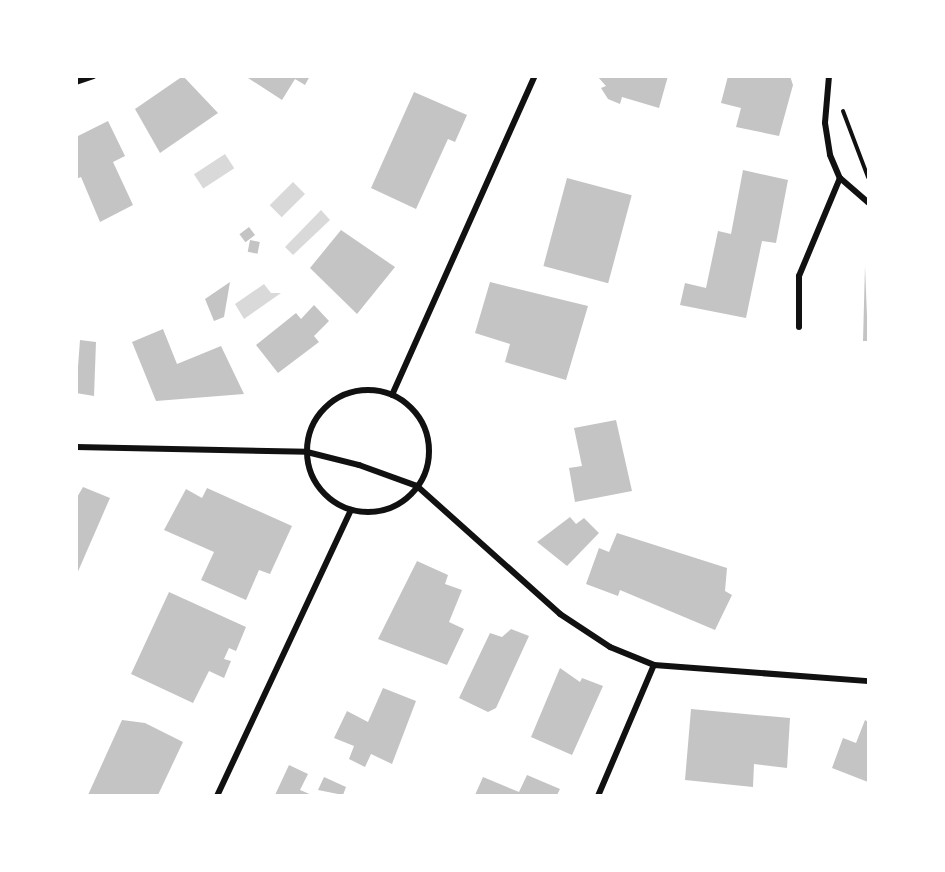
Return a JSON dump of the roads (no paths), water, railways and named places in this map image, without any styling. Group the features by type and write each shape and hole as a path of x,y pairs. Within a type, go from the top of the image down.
{"street":[{"path":"76,81 93,76"},
{"path":"392,395 535,76"},
{"path":"829,76 825,123 840,178 868,202"},
{"path":"800,327 799,276 840,178"},
{"path":"372,390 392,395 407,404 426,434 429,452 417,486 388,509 351,510 319,488 307,452 319,414 334,400 372,390"},
{"path":"76,447 307,452 417,486 560,614 610,647 654,664 868,681"},
{"path":"217,795 351,510"},
{"path":"598,795 654,664"}]}
